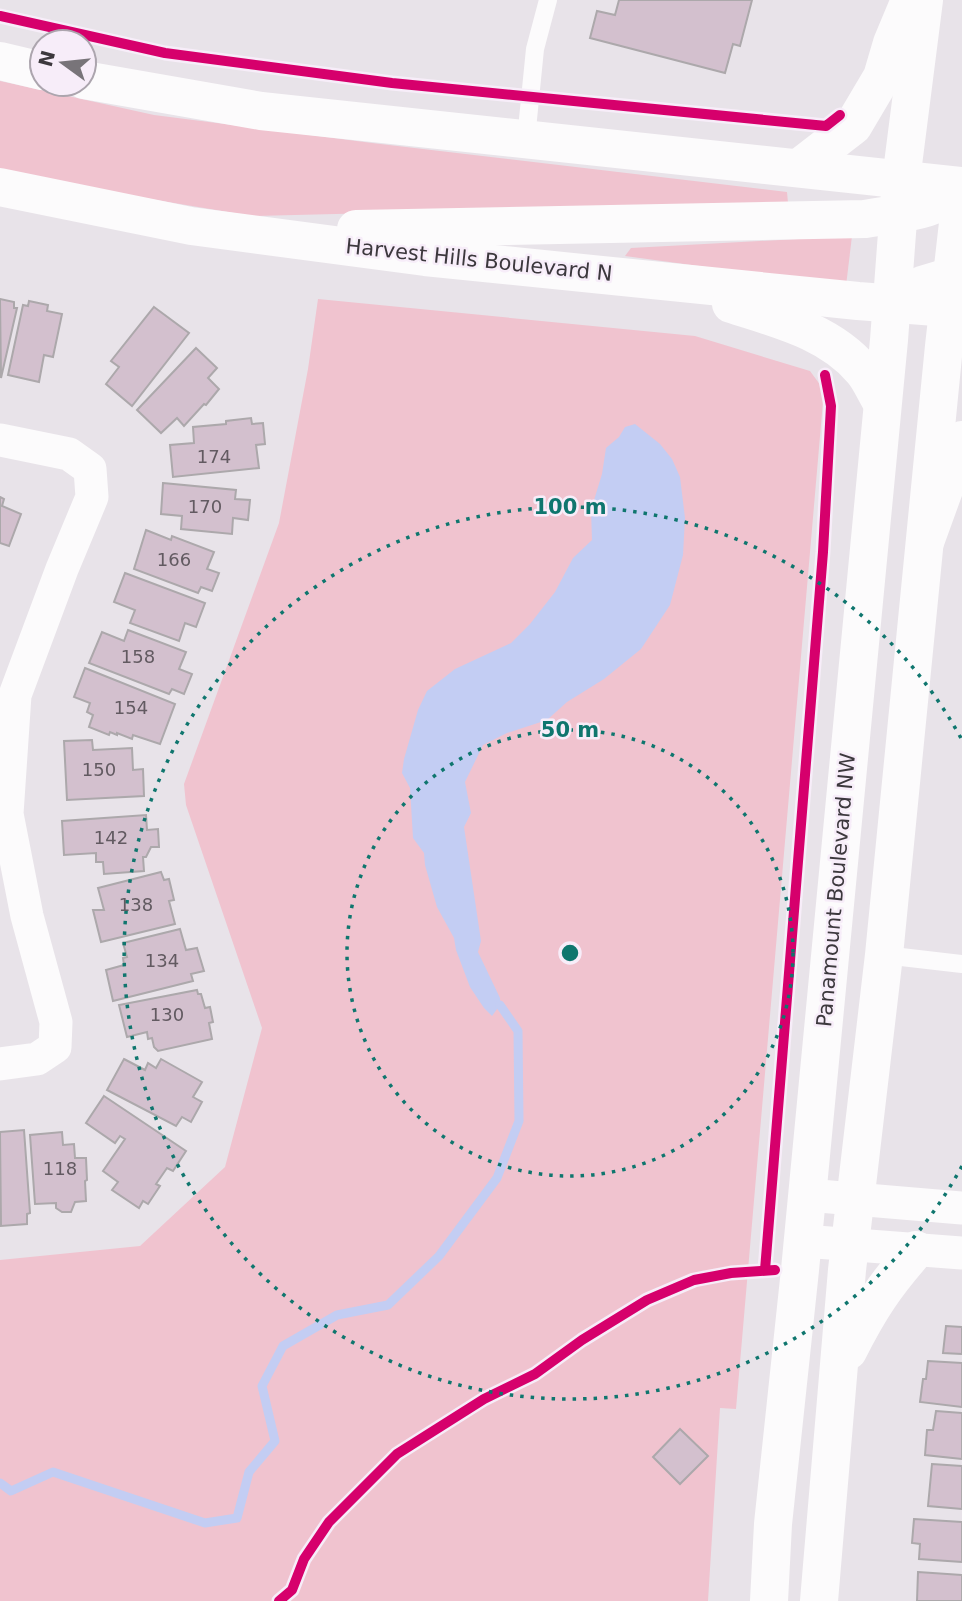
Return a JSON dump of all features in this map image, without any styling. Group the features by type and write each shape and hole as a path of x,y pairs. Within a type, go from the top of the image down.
{"main road":[{"path":"800,167 841,138 853,126 882,77 892,43 910,0"},
{"name":"Panamount Boulevard NW","path":"769,1601 773,1524 803,1241 900,196 924,0"},
{"path":"0,61 28,68"},
{"path":"98,82 261,111 800,167 932,208 950,198 962,187"},
{"name":"Harvest Hills Boulevard N","path":"0,187 191,226 425,257 892,304 956,291"},
{"path":"819,1601 850,1244 884,955 925,542 956,291 962,187"},
{"path":"242,232 865,219 900,196"},
{"path":"655,279 788,322 823,338 863,371 882,403"},
{"path":"925,542 962,440"},
{"path":"838,1372 868,1310 887,1282 916,1250"}],"street":[{"path":"0,440 69,454 90,469 92,497 15,695 7,814 27,916 56,1022 55,1047 37,1059 0,1063"},
{"path":"807,1195 962,1208"},
{"path":"803,1241 962,1253"}],"lane":[{"path":"526,139 535,49 548,0"},
{"path":"884,955 962,964"}],"shaded area":[{"path":"0,81 28,87 28,98 77,98 154,115 787,192 788,203 252,216 0,174"},
{"path":"852,236 846,286 625,256 631,248"},
{"path":"318,299 695,336 810,371 824,390 736,1409 720,1408 708,1601 0,1601 0,1260 140,1246 225,1167 262,1028 186,805 184,784 279,523 308,369"}],"water":[{"path":"635,424 660,444 672,459 680,477 685,518 683,555 670,605 641,649 604,679 567,702 547,720 507,733 483,745 465,782 471,813 464,827 481,941 478,952 500,998 500,1005 492,1016 470,987 454,938 437,907 424,853 413,838 410,788 402,773 404,759 418,710 427,691 455,669 511,643 555,592 573,558 592,540 591,510 602,474 606,448 619,437 625,427"}],"building":[{"path":"619,0 752,0 740,46 733,44 725,73 590,38 597,11 615,15"},
{"path":"0,299 14,302 14,308 17,308 1,378"},
{"path":"29,301 48,305 47,311 62,314 53,357 44,355 39,382 8,375 23,305 28,306"},
{"path":"154,307 189,333 132,406 106,384 119,367 111,361"},
{"path":"196,348 217,368 208,378 219,389 184,426 177,418 161,433 137,410"},
{"path":"251,418 252,424 263,423 265,444 256,445 259,468 173,477 170,445 194,443 193,427"},
{"path":"163,483 236,490 235,499 250,500 248,520 233,518 232,534 181,529 182,516 161,514"},
{"path":"0,497 4,499 2,506 21,514 9,546 0,543"},
{"path":"146,530 171,540 172,536 214,552 207,569 219,573 212,591 201,587 198,593 134,569"},
{"path":"125,573 205,603 196,627 185,623 179,641 130,623 135,610 114,602"},
{"path":"128,630 186,652 179,669 192,674 184,694 172,689 169,694 89,663 102,632 124,641"},
{"path":"85,668 175,704 160,744 133,735 132,739 117,733 110,732 109,735 89,727 93,715 87,712 90,703 74,697"},
{"path":"92,740 93,750 132,748 133,770 143,769 144,796 67,800 64,741"},
{"path":"146,815 147,830 158,829 159,847 151,847 146,857 143,857 144,871 104,874 103,862 96,862 96,853 64,855 62,821"},
{"path":"161,872 164,880 169,879 174,900 169,901 175,924 101,942 93,910 104,910 98,888"},
{"path":"180,929 186,950 197,948 204,971 191,974 193,981 113,1001 106,970 124,965 123,958 127,957 123,943"},
{"path":"197,990 205,1008 210,1007 212,1039 158,1051 152,1038 148,1039 147,1032 127,1037 119,1005"},
{"path":"124,1059 145,1070 148,1063 156,1068 161,1059 202,1082 193,1097 202,1102 191,1122 182,1117 176,1126 107,1090"},
{"path":"104,1096 186,1151 173,1171 167,1168 156,1184 160,1186 148,1204 143,1201 139,1208 112,1190 118,1182 103,1171 125,1139 120,1136 115,1143 86,1123"},
{"path":"24,1130 30,1213 27,1214 27,1224 1,1226 0,1132"},
{"path":"62,1132 63,1145 74,1144 75,1158 86,1158 86,1201 75,1202 71,1212 62,1212 56,1208 56,1203 35,1204 30,1135"},
{"path":"946,1326 962,1327 962,1354 943,1353"},
{"path":"928,1361 962,1363 962,1407 920,1402"},
{"path":"936,1411 962,1413 962,1459 925,1455 927,1430 933,1430"},
{"path":"680,1429 708,1456 680,1484 653,1457"},
{"path":"932,1464 962,1466 962,1509 928,1506"},
{"path":"914,1519 962,1522 962,1562 919,1559 920,1544 912,1543"},
{"path":"918,1572 962,1575 962,1601 917,1601"}],"waterway":[{"path":"0,1483 11,1491 53,1472 205,1523 237,1518 249,1472 275,1441 262,1386 283,1346 337,1315 388,1305 439,1256 497,1178 519,1121 518,1031 500,1005"}],"cycle path":[{"path":"0,16 165,53 392,83 826,126 840,115"},
{"path":"765,1270 823,552 831,406 825,375"},
{"path":"279,1601 292,1590 304,1559 329,1522 397,1454 484,1399 535,1374 582,1340 647,1300 694,1280 731,1273 775,1270"}]}
